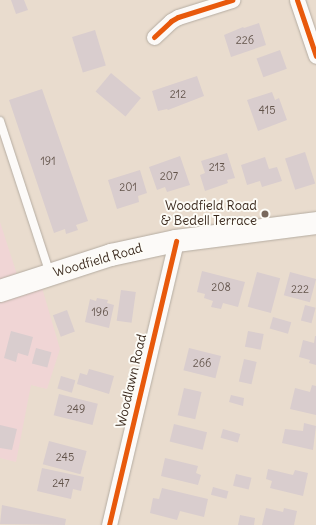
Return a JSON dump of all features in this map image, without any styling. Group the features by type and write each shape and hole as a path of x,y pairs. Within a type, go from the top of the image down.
{"main road":[{"name":"Woodfield Road","path":"0,291 111,255 176,241 316,223"}],"street":[{"path":"154,37 171,21 178,17 232,0"},
{"path":"297,0 316,56"},
{"name":"Woodlawn Road","path":"109,525 176,241"}],"lane":[{"path":"0,121 50,275"}],"shaded area":[{"path":"0,222 21,287 40,281 60,349 47,389 31,385 16,462 0,458"}],"building":[{"path":"11,0 24,0 28,10 16,14"},
{"path":"259,23 266,45 231,57 224,35 243,27 244,28"},
{"path":"95,30 106,65 83,72 72,37"},
{"path":"280,50 287,69 263,77 257,59"},
{"path":"111,73 141,98 125,116 96,91"},
{"path":"197,76 204,96 168,110 158,111 152,91"},
{"path":"42,89 88,221 76,225 78,230 66,234 65,229 54,233 9,100"},
{"path":"272,92 275,100 279,98 287,120 258,131 247,100"},
{"path":"305,152 315,183 295,190 285,158"},
{"path":"227,153 235,178 227,180 228,183 205,191 200,175 205,173 201,161"},
{"path":"180,156 190,185 167,192 165,187 157,190 149,167"},
{"path":"265,157 269,169 277,167 282,181 262,187 260,181 247,185 241,165"},
{"path":"140,170 147,193 138,196 139,202 117,209 108,180"},
{"path":"202,271 245,282 238,307 223,303 221,309 211,307 213,301 204,298 205,294 197,292"},
{"path":"257,272 280,278 271,313 248,307"},
{"path":"290,272 316,279 310,302 284,295"},
{"path":"121,290 136,292 132,323 117,321"},
{"path":"97,298 108,300 107,303 114,305 109,328 85,322 90,299 96,301"},
{"path":"305,305 316,308 311,323 301,320"},
{"path":"67,310 75,332 61,337 53,315"},
{"path":"273,317 291,322 288,334 270,329"},
{"path":"11,331 33,337 28,356 18,353 16,362 4,358"},
{"path":"248,331 264,334 261,350 245,347"},
{"path":"315,336 316,365 309,363 310,360 299,357 303,340 314,343"},
{"path":"36,348 51,352 47,368 32,363"},
{"path":"189,348 221,356 215,378 183,370"},
{"path":"244,359 257,362 251,384 239,381"},
{"path":"89,369 114,376 109,394 77,384 80,373 87,375"},
{"path":"61,376 75,380 72,393 57,388"},
{"path":"312,385 316,386 316,415 290,409 295,388 310,392"},
{"path":"184,388 202,392 195,419 178,415"},
{"path":"59,394 98,404 92,425 54,415"},
{"path":"231,395 244,398 243,406 229,402"},
{"path":"304,423 316,426 313,450 282,443 285,429 303,431"},
{"path":"174,424 207,432 203,450 170,441"},
{"path":"0,425 17,429 12,450 0,448"},
{"path":"223,429 240,434 238,443 221,438"},
{"path":"49,441 87,451 80,474 43,464"},
{"path":"165,458 198,466 196,473 201,475 198,485 161,476"},
{"path":"42,468 84,477 81,491 73,489 71,499 37,491"},
{"path":"268,469 293,475 295,470 308,473 303,496 270,488 272,481 266,479"},
{"path":"236,474 252,478 249,490 233,486"},
{"path":"213,487 228,491 226,499 211,495"},
{"path":"162,488 208,499 204,517 180,511 177,520 150,513 153,498 159,499"},
{"path":"2,505 66,519 65,525 0,524"},
{"path":"266,508 283,512 284,508 297,511 294,525 262,525"},
{"path":"240,515 255,518 254,525 238,525"}],"cycle path":[{"path":"154,37 171,21 178,17 232,0"},
{"path":"297,0 316,56"},
{"path":"109,525 176,241"}],"place":[{"name":"Woodfield Road & Bedell Terrace","path":"265,214"}]}
